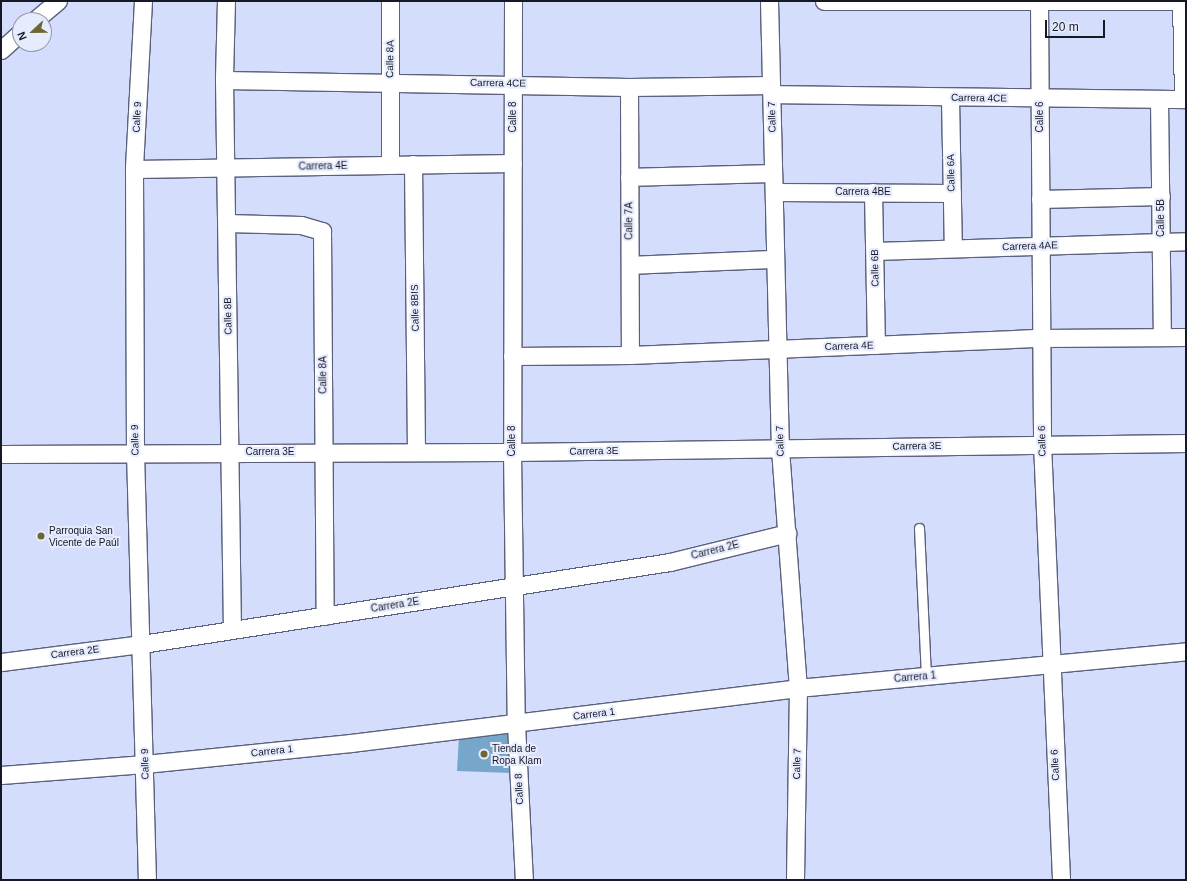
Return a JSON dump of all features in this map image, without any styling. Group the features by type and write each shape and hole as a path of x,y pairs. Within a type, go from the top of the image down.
{"street":[{"path":"45,12 58,1"},
{"name":"Calle 9","path":"143,1 134,169 135,452 142,644 147,880"},
{"name":"Calle 8B","path":"226,1 224,80 232,630"},
{"name":"Calle 8A","path":"390,1 390,165"},
{"name":"Calle 8","path":"513,1 512,452 516,724 524,880"},
{"name":"Calle 7","path":"769,1 780,449 798,688 795,880"},
{"path":"824,1 1039,3 1178,1"},
{"path":"1182,1 1185,99"},
{"name":"Calle 6","path":"1039,3 1042,443 1061,880"},
{"path":"1,50 12,40"},
{"name":"Carrera 4CE","path":"224,80 389,81 771,90 950,98 1185,99"},
{"name":"Calle 7A","path":"628,87 630,355"},
{"name":"Calle 6A","path":"950,98 953,248"},
{"name":"Calle 5B","path":"1159,99 1162,337"},
{"name":"Carrera 4E","path":"134,169 512,163"},
{"name":"Calle 8BIS","path":"413,164 416,451"},
{"path":"629,177 773,173"},
{"name":"Carrera 4BE","path":"774,192 952,193"},
{"name":"Calle 6B","path":"873,192 876,345"},
{"path":"1040,199 1161,196"},
{"name":"Calle 8A","path":"227,223 300,225 322,231 325,616"},
{"name":"Carrera 4AE","path":"875,251 1186,241"},
{"path":"630,265 775,259"},
{"name":"Carrera 4E","path":"512,356 630,355 1041,338 1186,337"},
{"name":"Carrera 3E","path":"1,454 135,452 512,452 780,449 1042,443 1186,443"},
{"name":"Carrera 2E","path":"1,662 142,644 670,562 787,532"},
{"name":"Carrera 1","path":"1,774 145,764 516,724 798,688 1186,651"}],"lane":[{"path":"919,528 926,676"}],"building":[{"name":"Tienda de Ropa Klam","path":"508,732 510,773 457,771 459,736"}],"place":[{"name":"Parroquia San Vicente de Paúl","path":"41,536"},
{"name":"Tienda de Ropa Klam","path":"484,754"}]}
